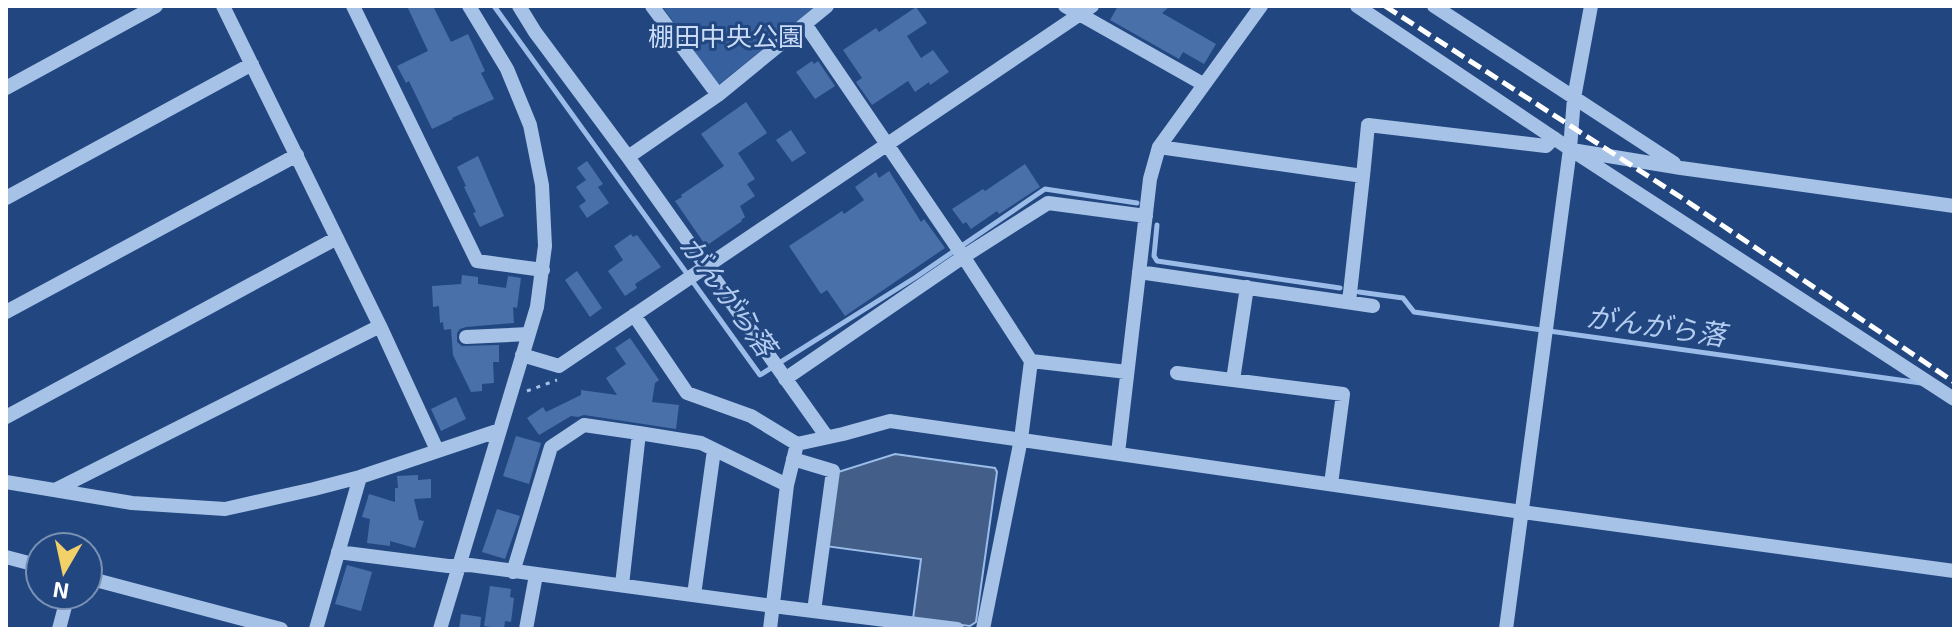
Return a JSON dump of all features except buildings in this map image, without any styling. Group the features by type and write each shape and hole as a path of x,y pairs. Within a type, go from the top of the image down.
{"street":[{"path":"6,88 156,6"},
{"path":"223,6 380,326 437,450"},
{"path":"353,6 477,261 543,270"},
{"path":"440,629 537,307 545,246 542,185 530,125 507,69 469,6"},
{"path":"519,6 628,157 696,274 785,379 827,437"},
{"path":"652,6 718,95"},
{"path":"628,157 718,95 827,6"},
{"path":"1065,6 1086,10 1203,84"},
{"path":"1118,453 1150,179 1159,147 1261,6"},
{"path":"1357,6 1954,399"},
{"path":"1434,6 1681,168"},
{"path":"1506,629 1570,149 1574,98 1591,6"},
{"path":"523,353 559,366 1086,10"},
{"path":"805,24 1031,361 1021,439 983,629"},
{"path":"6,198 252,64"},
{"path":"1349,302 1368,125 1546,146 1554,138"},
{"path":"1159,147 1363,176"},
{"path":"1570,149 1681,168 1954,206"},
{"path":"6,312 297,155"},
{"path":"785,379 963,256 1048,203 1146,216"},
{"path":"6,417 337,238"},
{"path":"1139,272 1373,306"},
{"path":"1233,380 1247,287"},
{"path":"634,315 687,393 751,416 797,444 890,421 1954,571"},
{"path":"56,489 380,326"},
{"path":"466,337 529,334"},
{"path":"1031,361 1127,372"},
{"path":"1177,373 1343,394 1331,484"},
{"path":"513,572 551,447 584,425 701,443 787,485"},
{"path":"6,482 132,503 225,509 360,477 500,430"},
{"path":"622,585 639,433"},
{"path":"770,629 787,485 797,444"},
{"path":"694,595 714,450"},
{"path":"793,459 833,471 814,611"},
{"path":"316,629 360,477"},
{"path":"338,552 448,566 470,565 957,629"},
{"path":"526,629 536,575"},
{"path":"104,582 281,629"}],"green space":[{"name":"棚田中央公園","path":"662,6 817,6 718,85"}],"shaded area":[{"path":"895,454 995,468 997,472 976,622 970,626 913,619 921,559 825,546 835,473"}],"waterway":[{"name":"がんがら落","path":"494,6 760,375 916,277 1045,189 1137,203"},
{"name":"がんがら落","path":"1157,225 1154,256 1157,261 1340,288"},
{"name":"がんがら落","path":"1359,292 1403,298 1414,312 1921,383"}],"railway":[{"path":"1385,6 1682,198 1954,382"}]}
